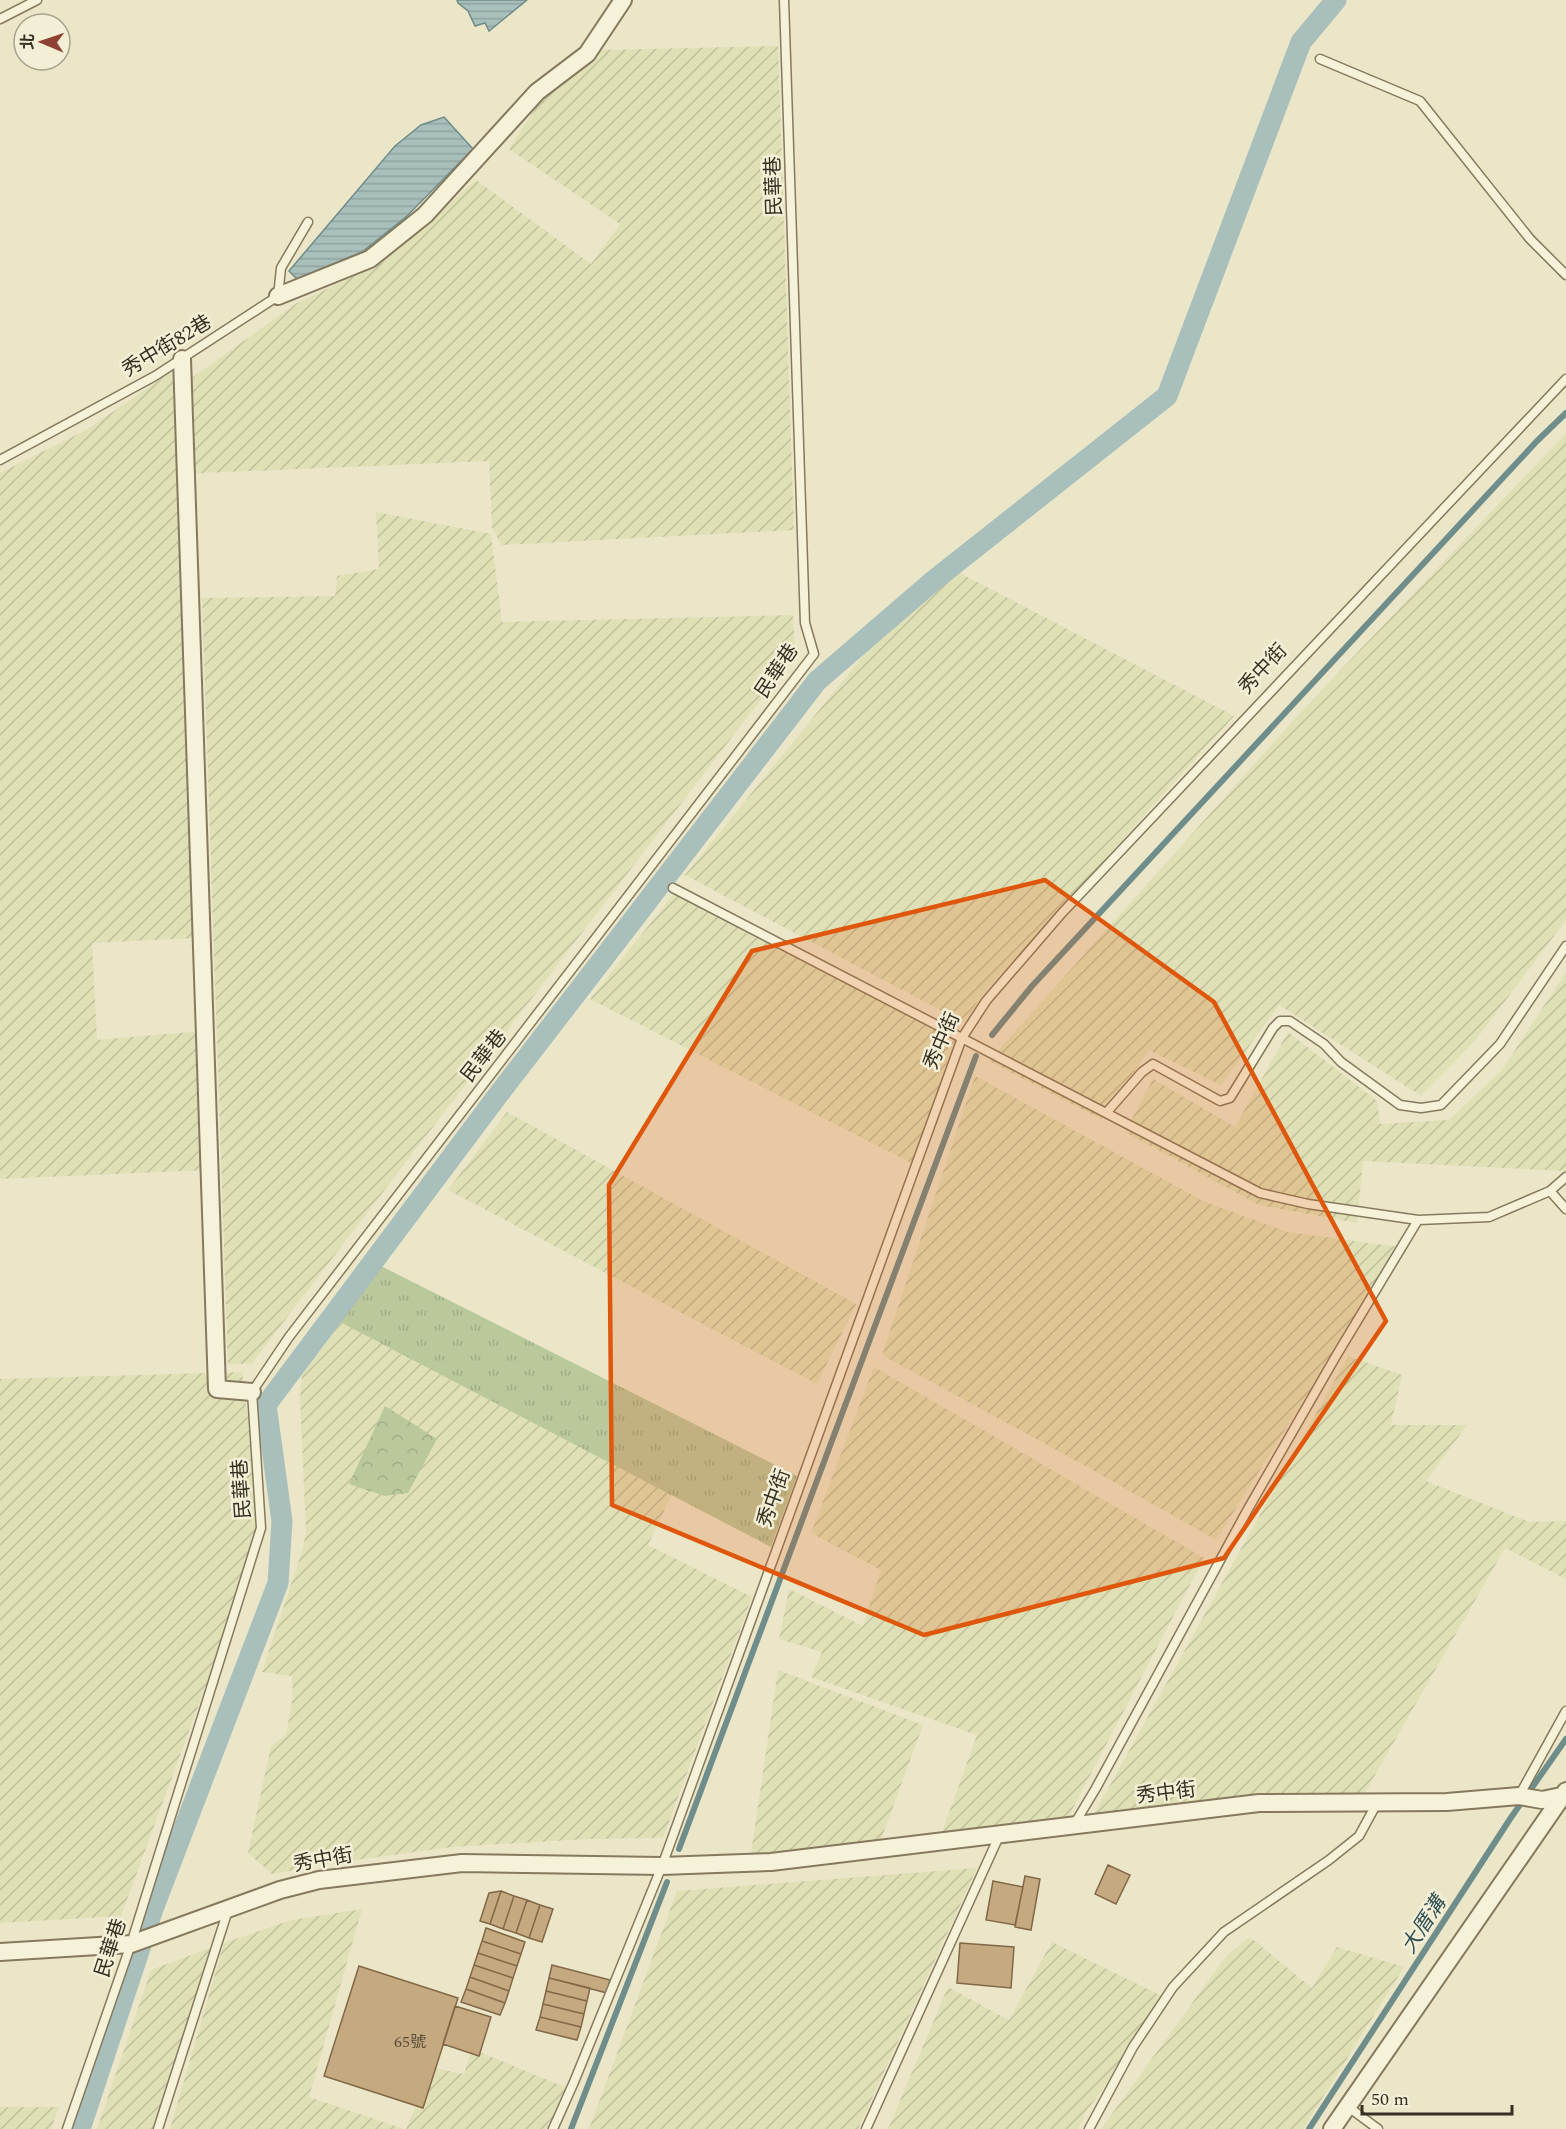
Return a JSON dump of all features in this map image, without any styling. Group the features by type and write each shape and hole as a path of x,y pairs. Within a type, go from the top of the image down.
{"street":[{"path":"278,296 370,259 425,215 537,92 587,54 623,0"},
{"path":"182,359 218,1389 252,1392"},
{"path":"1332,2129 1566,1793"},
{"name":"秀中街","path":"0,1952 131,1944 280,1890 319,1880 462,1863 662,1866 771,1862 1259,1803 1447,1802 1519,1796 1542,1800 1566,1793"}],"lane":[{"path":"0,19 37,0"},
{"name":"民華巷","path":"67,2129 131,1944 261,1528 252,1392 290,1336 814,654 805,623 784,0"},
{"path":"1320,59 1420,101 1530,239 1566,275"},
{"path":"278,296 281,268 308,222"},
{"name":"秀中街82巷","path":"0,460 155,376 278,296"},
{"name":"秀中街","path":"553,2129 662,1866 962,1038 986,1001 1062,913 1566,379"},
{"path":"673,888 1260,1193 1308,1204 1418,1220 1489,1217 1550,1191 1566,1177"},
{"path":"1107,1112 1142,1072 1153,1064 1220,1101 1230,1098 1273,1028 1280,1021 1290,1021 1324,1044 1341,1062 1400,1105 1421,1108 1441,1105 1500,1044 1566,946"},
{"path":"1550,1191 1566,1209"},
{"path":"1078,1825 1075,1823 1248,1509 1418,1220"},
{"path":"1519,1796 1566,1711"},
{"path":"1089,2129 1133,2047 1173,1987 1224,1932 1329,1860 1359,1836 1377,1803"},
{"path":"866,2129 1000,1834"},
{"path":"158,2129 229,1909"},
{"path":"1346,2106 1378,2129"}],"highlighted area":[{"path":"1045,880 1214,1002 1386,1321 1224,1558 924,1635 612,1505 609,1185 752,951"}],"green space":[{"path":"778,46 794,530 501,545 492,527 489,461 180,474 179,387 297,303 382,263 476,180 591,264 620,224 509,149 540,101 601,50"},
{"path":"170,373 176,383 195,938 92,943 97,1040 201,1031 207,1170 0,1179 0,473 86,430"},
{"path":"1566,433 1566,920 1475,1041 1421,1096 1279,1005 1221,1085 1149,1050 1101,1119 989,1061 1300,713"},
{"path":"376,512 491,534 502,622 793,615 795,655 252,1363 228,1365 202,598 335,596 337,576 379,569"},
{"path":"954,570 1234,716 979,999 965,1023 685,875 885,629"},
{"path":"677,890 961,1033 915,1165 590,999"},
{"path":"1566,972 1566,1171 1363,1161 1357,1223 1259,1205 1125,1132 1153,1079 1235,1127 1288,1032 1377,1101 1380,1124 1449,1120 1502,1070"},
{"path":"975,1076 1205,1202 1287,1232 1400,1247 1216,1540 882,1355"},
{"path":"507,1112 856,1304 817,1384 448,1190"},
{"path":"381,1266 797,1476 771,1547 338,1321"},
{"path":"338,1321 672,1494 648,1545 752,1597 663,1838 587,1839 452,1847 333,1863 272,1874 248,1853 271,1746 286,1735 293,1696 292,1676 262,1672 306,1533 300,1398 302,1375 310,1354"},
{"path":"1348,1356 1402,1375 1391,1425 1467,1425 1426,1481 1529,1522 1566,1521 1566,1579 1505,1548 1359,1803 1089,1823"},
{"path":"874,1367 1204,1558 1063,1827 935,1852 977,1735 811,1677 822,1652 779,1639 789,1589 863,1626 881,1570 811,1533"},
{"path":"242,1372 260,1509 256,1549 121,1916 0,1923 0,1379"},
{"path":"385,1406 437,1439 408,1493 385,1496 349,1484"},
{"path":"778,1670 923,1725 874,1859 750,1860"},
{"path":"977,1868 858,2129 589,2129 677,1891"},
{"path":"362,1909 309,2097 404,2129 170,2129 224,1943 292,1920"},
{"path":"1250,1937 1312,1988 1337,1947 1404,1967 1303,2129 1101,2129 1227,1955"},
{"path":"1052,1942 1170,2000 1087,2110 1078,2129 888,2129 948,1987 1009,2020"},
{"path":"215,1946 155,2129 97,2129 151,1970"},
{"path":"472,2049 570,2089 554,2129 406,2129 433,2068 464,2074"},
{"path":"0,2107 59,2107 51,2129 0,2129"}],"water":[{"path":"457,0 527,0 489,31 485,23 475,26 468,11"},
{"path":"444,117 473,149 407,216 362,252 297,279 289,271 395,146 421,125"}],"building":[{"path":"1108,1865 1130,1875 1116,1904 1095,1894"},
{"path":"1025,1876 1040,1879 1031,1930 1015,1927"},
{"path":"993,1881 1023,1887 1015,1925 986,1920"},
{"path":"501,1891 490,1924 480,1921 489,1893"},
{"path":"501,1891 514,1896 503,1929 490,1924"},
{"path":"514,1896 527,1900 516,1933 503,1929"},
{"path":"527,1900 540,1905 529,1938 516,1933"},
{"path":"540,1905 553,1909 542,1942 529,1938"},
{"path":"486,1928 525,1942 521,1954 482,1941"},
{"path":"482,1941 521,1954 517,1966 478,1953"},
{"path":"960,1943 1014,1947 1011,1988 957,1983"},
{"path":"478,1953 517,1966 513,1978 474,1965"},
{"path":"474,1965 513,1978 509,1991 470,1977"},
{"path":"552,1965 610,1980 607,1993 549,1978"},
{"path":"359,1966 458,1998 423,2108 324,2076"},
{"path":"470,1977 509,1991 505,2003 466,1989"},
{"path":"549,1978 590,1988 587,2001 546,1991"},
{"path":"466,1989 505,2003 500,2015 461,2002"},
{"path":"546,1991 587,2001 584,2014 543,2004"},
{"path":"543,2004 584,2014 581,2027 540,2017"},
{"path":"455,2006 491,2017 479,2056 443,2044"},
{"path":"540,2017 581,2027 577,2040 536,2030"}],"waterway":[{"path":"80,2129 153,1909 278,1583 282,1521 266,1405 495,1099 817,681 933,581 1167,396 1301,42 1336,0"},
{"path":"992,1035 1032,986 1537,441 1566,413"},
{"path":"679,1849 976,1056"},
{"name":"大厝溝","path":"1309,2129 1510,1819 1566,1739"},
{"path":"571,2129 667,1882"}]}
